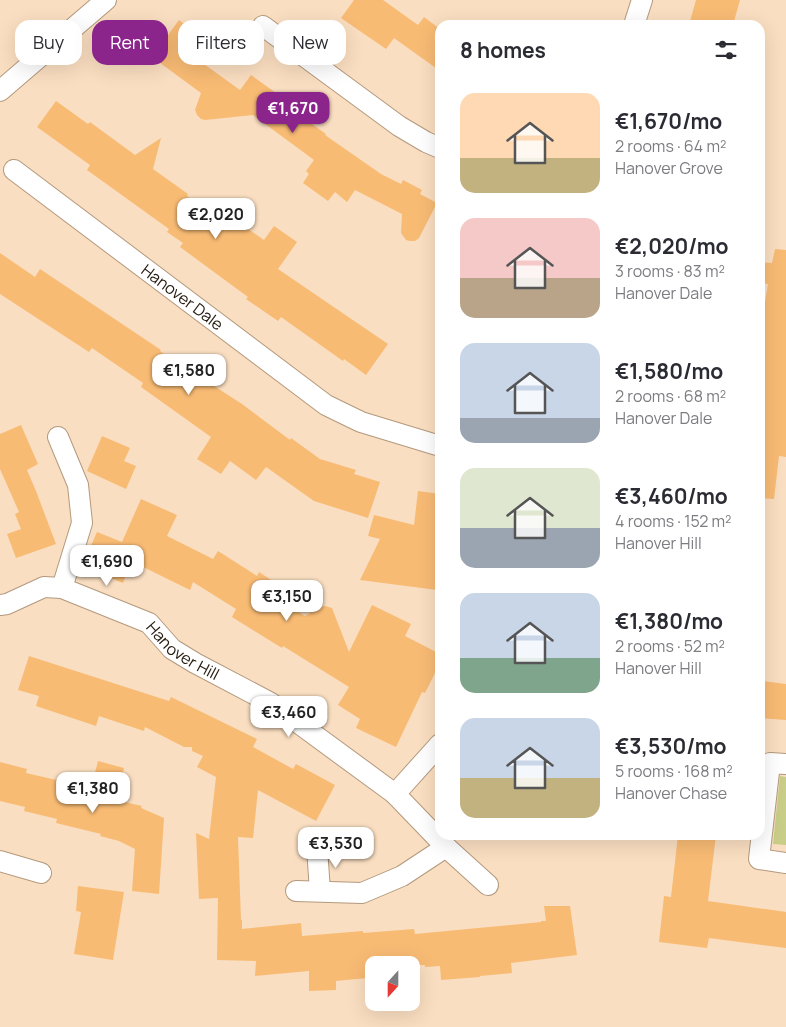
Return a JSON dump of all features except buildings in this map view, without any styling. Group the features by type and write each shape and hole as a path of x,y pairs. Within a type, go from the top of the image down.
{"street":[{"path":"2,83 106,0"},
{"path":"636,20 642,0"},
{"path":"264,27 398,126 435,146"},
{"name":"Hanover Dale","path":"14,170 326,405 361,422 435,444"},
{"path":"58,437 78,485 82,523 62,588"},
{"name":"Hanover Hill","path":"0,605 7,604 44,587 62,588 149,623 172,649 271,703 395,794 435,836"},
{"path":"395,794 435,750"},
{"path":"765,807 770,763 786,764"},
{"name":"Hanover Hill","path":"439,840 488,885"},
{"path":"761,840 759,859 786,863"},
{"path":"296,890 362,893 402,876 446,847"},
{"path":"317,848 320,891"},
{"path":"0,861 42,873"}],"green space":[{"path":"780,776 786,777 786,845 773,844"}]}
